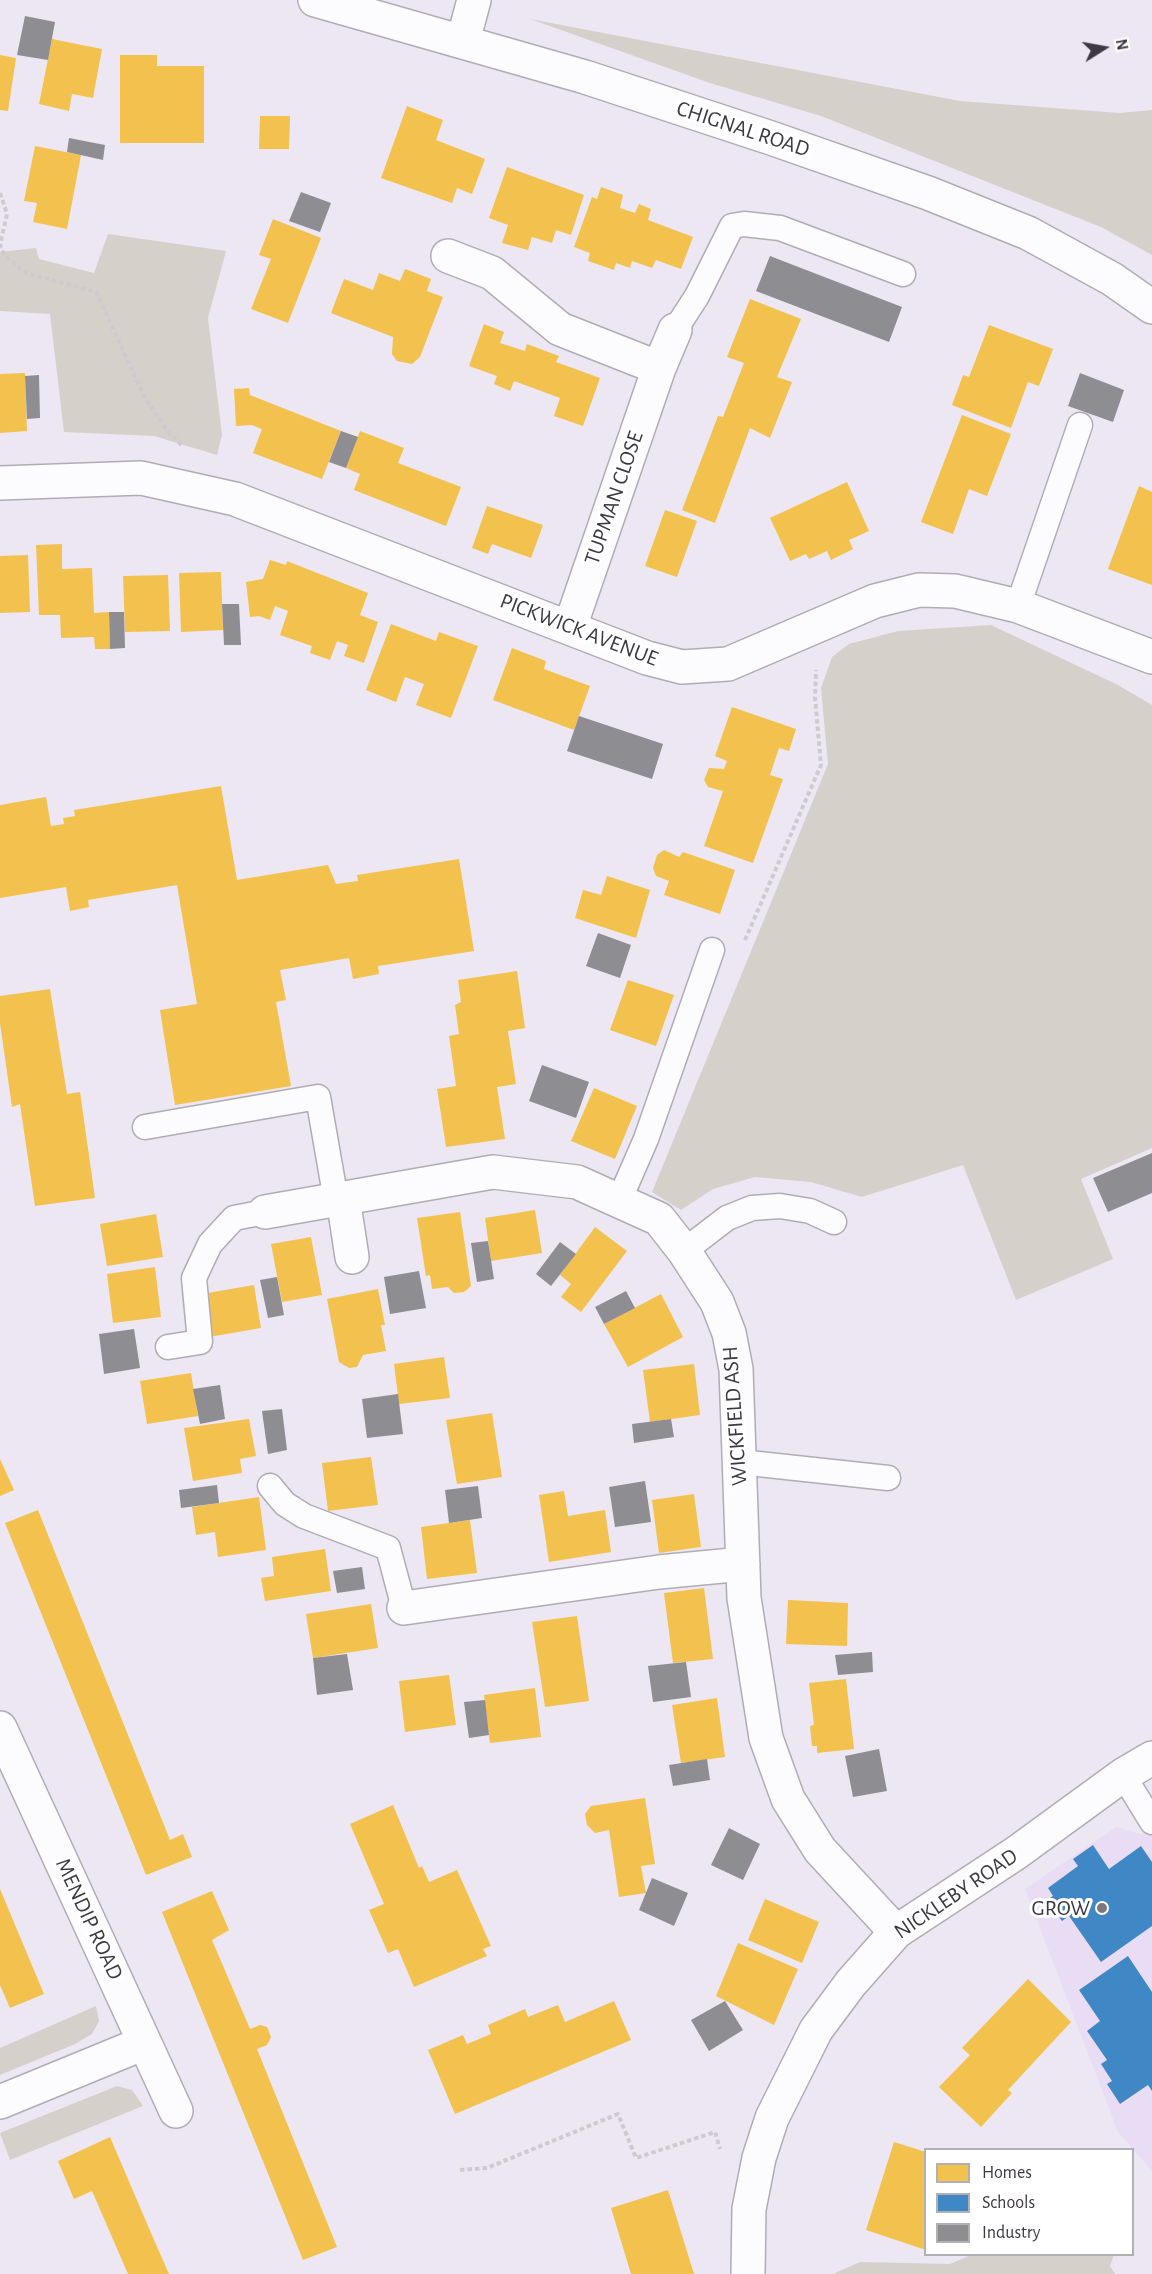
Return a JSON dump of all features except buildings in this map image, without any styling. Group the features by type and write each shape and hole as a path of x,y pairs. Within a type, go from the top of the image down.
{"street":[{"name":"CHIGNAL ROAD","path":"315,0 464,41 760,134 928,193 1028,233 1112,279 1152,307"},
{"path":"464,41 474,0"},
{"path":"448,256 492,273 560,329 658,368"},
{"name":"TUPMAN CLOSE","path":"570,627 658,368 675,330"},
{"name":"PICKWICK AVENUE","path":"0,483 141,478 235,499 647,658 682,667 728,664 875,601 919,590 955,591 1017,606 1152,657"},
{"name":"WICKFIELD ASH","path":"265,1212 493,1172 576,1182 659,1219 684,1251 717,1302 729,1334 736,1369 744,1598 766,1738 788,1799 820,1850 896,1932"},
{"path":"340,1199 352,1257"},
{"path":"404,1608 659,1572 743,1564"},
{"name":"MENDIP ROAD","path":"0,1728 176,2111"},
{"name":"NICKLEBY ROAD","path":"748,2274 749,2209 759,2158 772,2118 816,2031 851,1983 896,1932 1016,1853 1123,1775 1152,1758"},
{"path":"0,2102 144,2043"}],"lane":[{"path":"675,330 698,296 732,226 744,224 780,228 903,274"},
{"path":"1017,606 1080,425"},
{"path":"619,1201 646,1139 712,950"},
{"path":"145,1127 318,1096 340,1199"},
{"path":"684,1251 727,1218 752,1208 780,1206 810,1211 834,1222"},
{"path":"168,1347 200,1342 194,1278 210,1244 234,1218 265,1212"},
{"path":"740,1462 888,1478"},
{"path":"270,1486 285,1504 304,1516 388,1548 404,1608"},
{"path":"1123,1775 1152,1822"}],"path":[{"path":"0,193 7,214 0,245 5,255 26,273 96,292 145,398 170,434 194,455 194,490"},
{"path":"743,945 821,765 815,698 816,669 824,653 817,626"},
{"path":"460,2170 487,2168 618,2114 636,2158 715,2132 722,2156 759,2158"}],"shaded area":[{"path":"530,19 960,101 1120,113 1152,110 1152,255 1101,227 821,116 710,83"},
{"path":"108,234 226,251 208,318 222,435 217,455 154,436 64,432 50,314 0,311 0,252 36,248 39,259 94,273"},
{"path":"991,625 1118,685 1152,705 1152,1148 1081,1179 1113,1259 1016,1300 963,1165 862,1197 811,1182 755,1177 713,1189 681,1210 652,1192 828,764 821,688 832,657 849,644 898,631"},
{"path":"1116,1827 1141,1834 1152,1828 1152,2171 1118,2132 1025,1889"},
{"path":"96,2006 99,2021 92,2034 75,2044 0,2075 0,2048"},
{"path":"117,2086 132,2090 143,2106 10,2160 0,2133"},
{"path":"969,2256 1114,2256 1110,2266 1115,2274 833,2274 860,2262 950,2264"}],"place":[{"name":"GROW","path":"1102,1908"}]}
